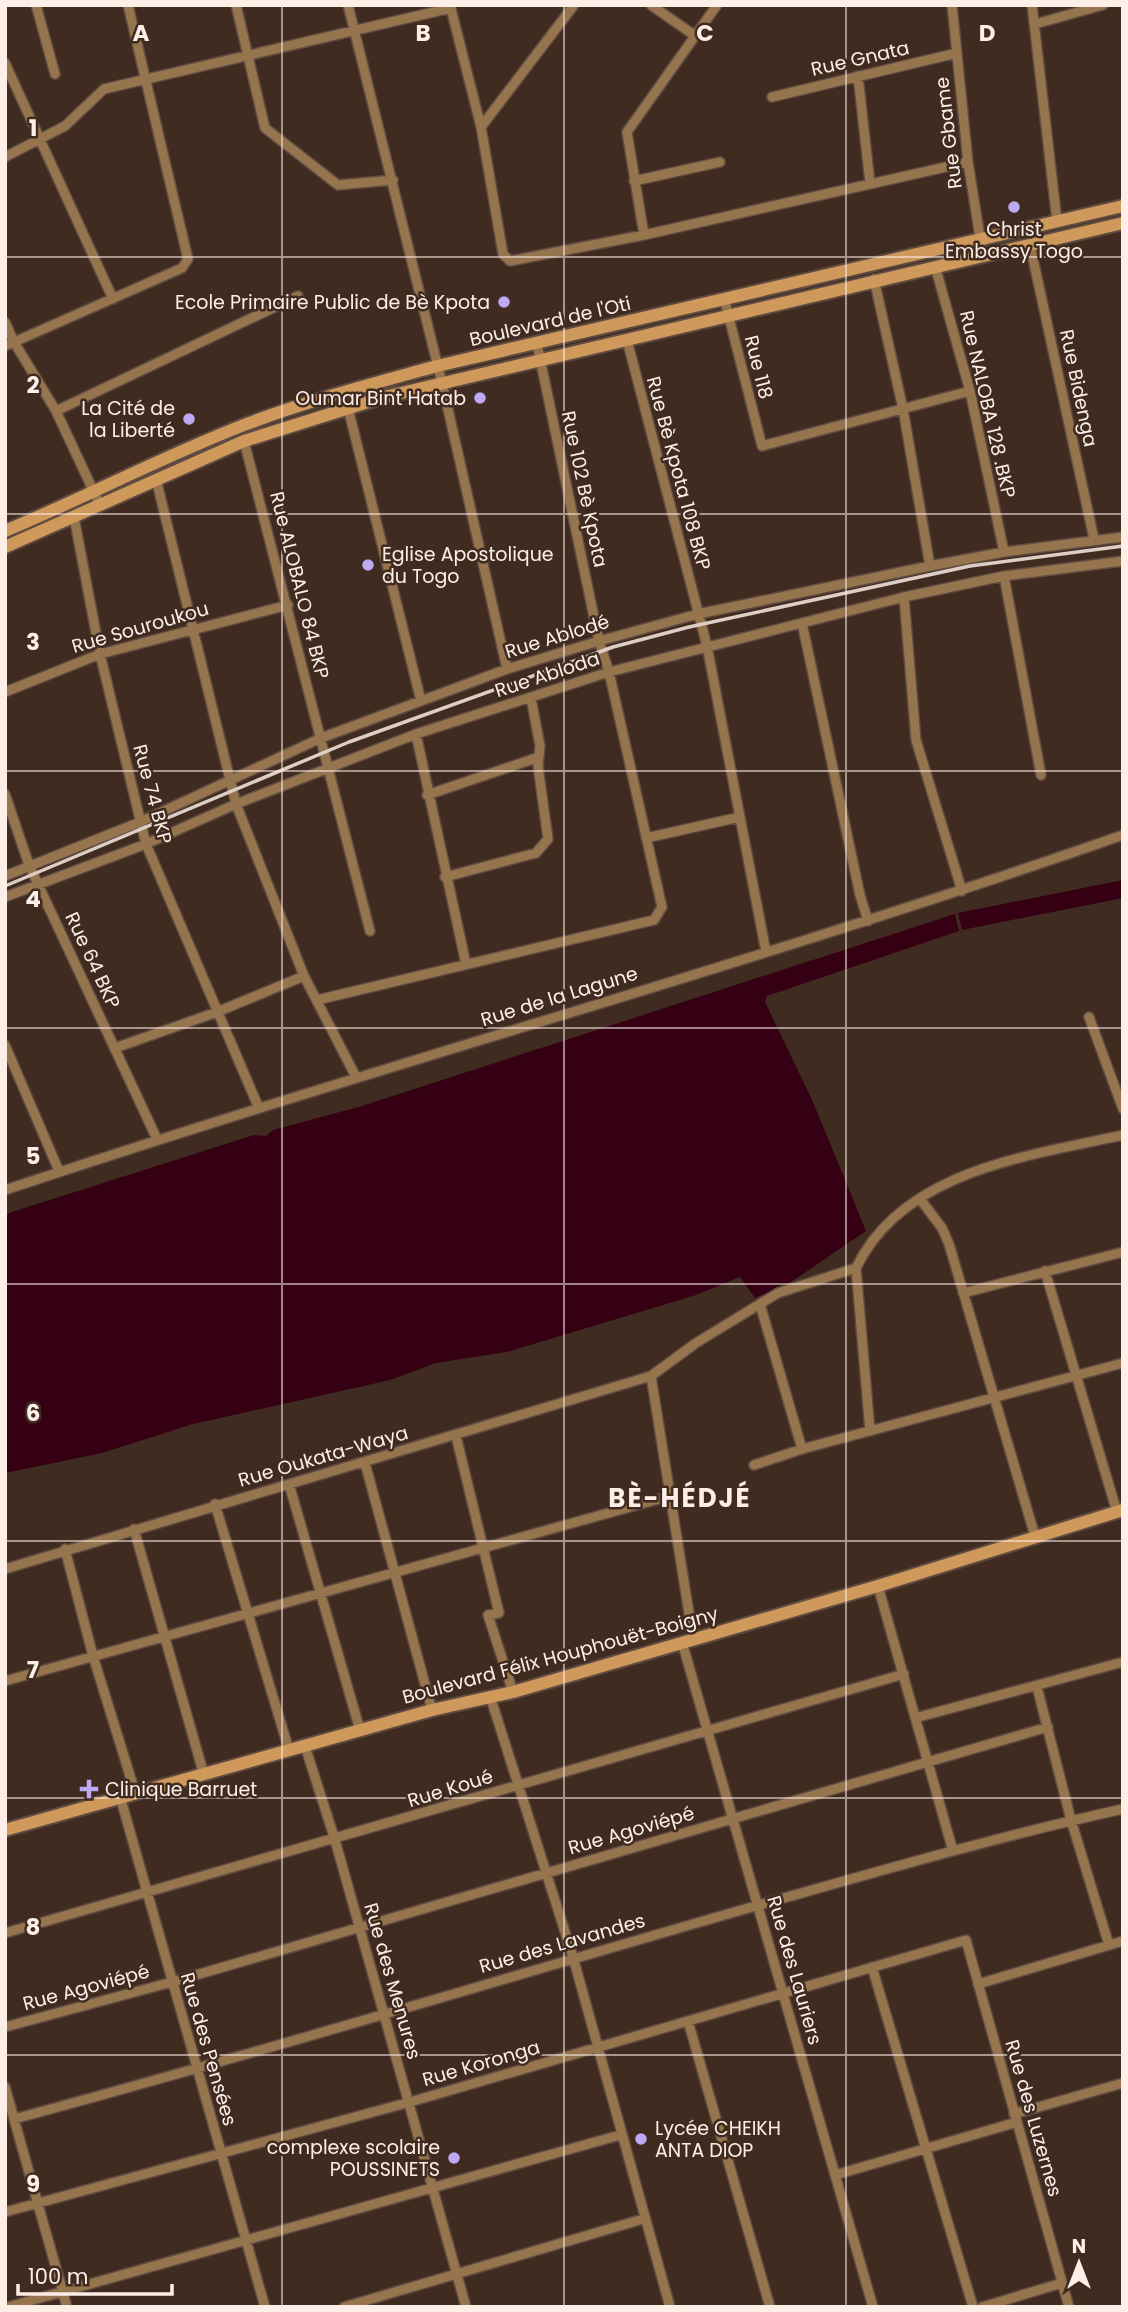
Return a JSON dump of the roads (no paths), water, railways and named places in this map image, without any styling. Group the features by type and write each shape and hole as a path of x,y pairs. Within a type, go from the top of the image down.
{"main road":[{"name":"Boulevard de l'Oti","path":"6,543 74,517 150,464 285,410 437,366 1123,206"},
{"name":"Boulevard de l'Oti","path":"5,531 156,479 244,441 348,408 874,279 1122,225"},
{"path":"285,410 291,425"},
{"name":"Boulevard Félix Houphouët-Boigny","path":"5,1830 136,1796 432,1710 513,1692 878,1586 1120,1511"}],"street":[{"path":"36,5 55,74"},
{"path":"10,344 182,268 188,259 128,5"},
{"path":"236,5 265,128 338,185 393,180"},
{"path":"348,5 442,383 507,669"},
{"path":"481,127 574,5"},
{"path":"651,5 694,35"},
{"path":"644,235 627,132 717,5"},
{"name":"Rue Gbame","path":"952,5 968,162 983,256"},
{"path":"1032,5 1057,221"},
{"path":"1035,24 1102,5"},
{"path":"5,157 76,118 104,89 146,76 450,7 481,127 505,258 510,261 644,235 968,162"},
{"name":"Rue Gnata","path":"772,97 957,53"},
{"path":"5,63 113,299"},
{"path":"858,76 870,183"},
{"path":"634,181 720,162"},
{"name":"Rue Bidenga","path":"1030,245 1094,539"},
{"name":"Rue NALOBA 128 .BKP","path":"935,266 970,391 1004,552"},
{"path":"874,279 903,409 930,566"},
{"path":"57,411 298,296"},
{"name":"Rue 118","path":"724,298 762,446 903,409"},
{"path":"5,322 10,344 57,411 98,499"},
{"name":"Rue Bè Kpota 108 BKP","path":"627,340 707,646 766,952"},
{"name":"Rue 102 Bè Kpota","path":"317,1000 654,920 662,906 609,672 599,641 537,344"},
{"path":"903,409 970,391"},
{"path":"348,408 421,701"},
{"name":"Rue ALOBALO 84 BKP","path":"244,441 330,767 370,931"},
{"path":"156,479 236,804 304,976 356,1077"},
{"name":"Rue 74 BKP","path":"74,517 100,654 146,844 258,1106"},
{"name":"Rue Ablodé","path":"5,876 140,821 321,738 507,669 599,641 698,614 930,566 1004,552 1123,537"},
{"name":"Rue Abloda","path":"5,897 146,844 236,804 416,734 609,672 904,597 1004,576 1123,561"},
{"path":"1004,576 1041,775"},
{"path":"904,597 916,740 962,891"},
{"name":"Rue Souroukou","path":"5,692 100,654 288,605"},
{"path":"802,623 859,895 868,921"},
{"path":"445,877 536,853 543,847 550,831 531,698"},
{"path":"416,734 427,795 466,964"},
{"path":"427,795 539,757"},
{"name":"Rue 64 BKP","path":"5,794 29,866 157,1139"},
{"path":"646,838 740,817"},
{"name":"Rue de la Lagune","path":"5,1190 258,1106 868,921 1123,835"},
{"path":"116,1048 217,1012 304,976"},
{"path":"1089,1017 1123,1109"},
{"path":"5,1045 59,1171"},
{"path":"870,1431 856,1268 866,1247 920,1199 964,1174 1123,1135"},
{"path":"920,1199 945,1234 1035,1536"},
{"path":"963,1293 1123,1252"},
{"path":"651,1377 696,1343 760,1304 796,1286 856,1268"},
{"path":"1045,1271 1075,1375 1120,1511"},
{"path":"760,1304 802,1449"},
{"path":"754,1465 802,1449 1123,1363"},
{"name":"Rue Oukata-Waya","path":"5,1569 215,1504 456,1436 651,1377"},
{"name":"Rue des Lauriers","path":"651,1377 673,1495 688,1640 709,1729 873,2307"},
{"path":"456,1436 499,1613 488,1615 513,1692"},
{"path":"365,1462 432,1710"},
{"path":"289,1484 360,1730"},
{"path":"5,1681 673,1495"},
{"path":"215,1504 289,1750"},
{"path":"134,1529 204,1775"},
{"path":"65,1549 93,1656 136,1796"},
{"path":"878,1586 953,1851"},
{"path":"915,1718 1123,1662"},
{"name":"Rue Koué","path":"5,1933 904,1674"},
{"path":"1037,1687 1071,1821 1109,1945"},
{"path":"490,1696 573,1957 643,2218 670,2307"},
{"name":"Rue Agoviépé","path":"5,2028 172,1982 1048,1727"},
{"name":"Rue des Menures","path":"305,1746 335,1840 466,2307"},
{"name":"Rue des Pensées","path":"121,1800 265,2307"},
{"name":"Rue des Lavandes","path":"14,2119 197,2070 384,2012 759,1905 953,1851 1123,1809"},
{"name":"Rue Koronga","path":"5,2212 410,2102 783,1991 966,1940"},
{"name":"Rue des Luzernes","path":"966,1940 1069,2307"},
{"path":"978,1984 1123,1941"},
{"path":"872,1966 973,2307"},
{"path":"688,2021 770,2307"},
{"path":"835,2175 1123,2083"},
{"path":"5,2087 67,2307"},
{"path":"8,2307 620,2135"},
{"path":"344,2307 643,2218"},
{"path":"982,2307 1062,2283"}],"railway":[{"path":"5,886 349,742 613,647 689,627 970,566 1123,546"}],"place":[{"name":"Christ Embassy Togo","path":"1014,207"},
{"name":"Ecole Primaire Public de Bè Kpota","path":"504,302"},
{"name":"Oumar Bint Hatab","path":"480,398"},
{"name":"La Cité de la Liberté","path":"189,419"},
{"name":"Eglise Apostolique du Togo","path":"368,565"},
{"name":"Clinique Barruet","path":"89,1789"},
{"name":"Lycée CHEIKH ANTA DIOP","path":"641,2139"},
{"name":"complexe scolaire POUSSINETS","path":"454,2158"}],"district":[{"name":"BÈ-HÉDJÉ","path":"680,1498"}]}
